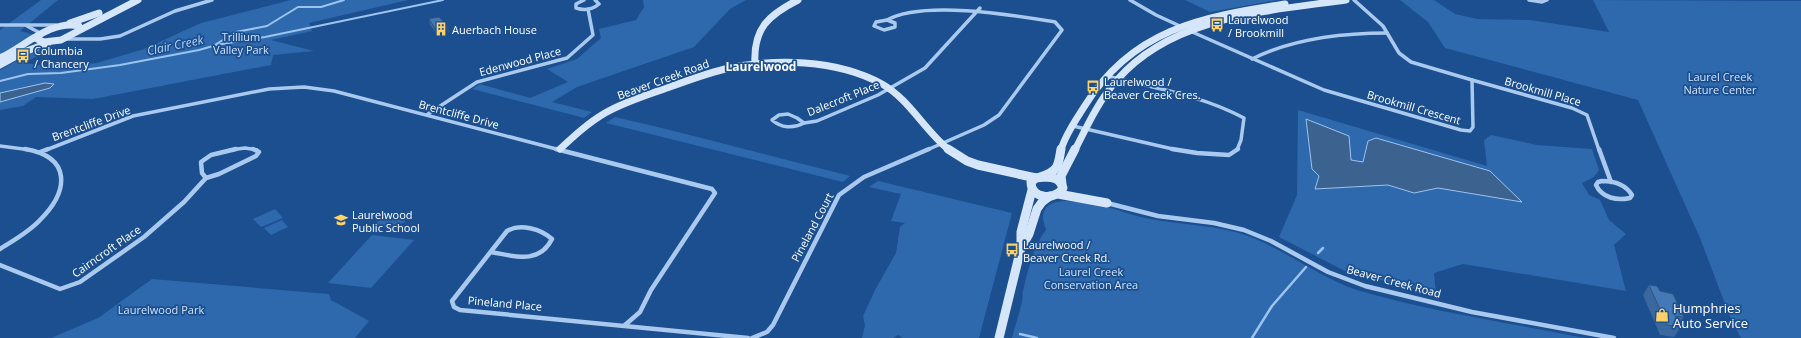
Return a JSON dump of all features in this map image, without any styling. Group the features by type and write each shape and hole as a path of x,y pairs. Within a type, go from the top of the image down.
{"street":[{"path":"0,58 38,35 63,25 90,17 124,0"},
{"path":"61,40 138,0"},
{"path":"27,25 38,35 39,41 84,38 100,39 125,34 175,11 212,0"},
{"path":"584,0 578,2 575,6 579,9 588,9 597,6 598,2 595,0"},
{"path":"755,64 754,51 761,28 777,12 798,0"},
{"name":"Brookmill Crescent","path":"1130,0 1156,15 1190,31 1324,90 1447,124 1461,130 1470,131 1473,127 1472,80"},
{"path":"1022,248 1020,237 1026,210 1032,197 1031,182 1056,169 1061,149 1073,126 1097,88 1122,60 1142,46 1181,26 1227,13 1309,0"},
{"path":"1000,338 1022,248 1029,234 1032,220 1037,209 1042,202 1063,190 1061,176 1086,128 1117,79 1134,62 1154,48 1190,31 1207,25 1246,16 1346,0"},
{"path":"1354,0 1383,26 1399,53 1411,62 1472,80"},
{"path":"1529,0 1542,2 1547,0"},
{"path":"887,20 895,23 894,26 884,30 878,29 874,26 876,22 887,20 896,13 911,9 960,6 980,8"},
{"name":"Dalecroft Place","path":"804,123 795,116 788,114 780,114 775,116 772,120 782,126 792,128 800,127 804,123 817,121 878,95 925,68 980,8"},
{"name":"Pineland Court","path":"752,338 767,332 773,325 839,195 864,177 984,125 999,115 1062,30 1054,22 980,8"},
{"name":"Edenwood Place","path":"428,114 477,82 567,58 591,38 593,34 588,9"},
{"path":"0,25 76,25 84,38"},
{"path":"1252,59 1281,46 1358,34 1386,33"},
{"path":"0,65 24,52 53,41"},
{"name":"Beaver Creek Road","path":"560,149 585,126 618,106 718,71 755,64 780,63 802,64 837,69 862,76 888,89 940,143 963,160 1024,183 1040,195 1054,195 1107,203 1158,216 1214,222 1244,230 1271,241 1328,272 1365,286 1472,312 1614,338"},
{"path":"1073,126 1156,146 1190,152 1229,155 1234,154 1240,148 1244,118 1232,111 1176,92 1107,76"},
{"name":"Brookmill Place","path":"1472,80 1572,108 1587,115 1611,182"},
{"name":"Brentcliffe Drive","path":"40,152 133,116 269,89 304,87 334,91 428,114 703,185 712,189 715,193 651,290 640,312 625,325"},
{"path":"0,146 14,146 40,152 57,163 62,176 58,193 46,214 25,234 0,249"},
{"name":"Cairncroft Place","path":"0,265 60,289 69,287 80,282 144,237 184,202 206,178 219,174 256,156 259,152 258,150 244,148 217,152 205,157 201,162 202,173 206,178"},
{"name":"Beaver Creek Road","path":"992,170 1038,178 1055,179 1069,189 1107,203"},
{"path":"1598,182 1611,182 1630,191 1632,195 1630,198 1617,199 1603,194 1596,188 1598,182"},
{"name":"Pineland Place","path":"491,252 515,256 537,256 550,246 552,239 549,235 523,227 516,226 507,231 452,301 454,308 460,310 625,325"},
{"path":"625,325 748,338"}],"green space":[{"path":"41,0 58,0 20,31 36,35 0,54 0,30"},
{"name":"Trillium Valley Park","path":"291,0 408,0 309,23 312,31 271,40 314,51 273,55 271,65 93,99 36,97 23,106 0,110 0,70 33,52 55,47 24,63 56,67 97,63 144,49 201,23"},
{"path":"643,0 746,0 730,9 694,47 577,87 552,102 592,112 584,118 472,89 480,84 530,98 568,82 547,69 577,59 601,38 599,29 636,20 644,7"},
{"path":"1185,0 1278,0 1210,12"},
{"name":"Laurel Creek Nature Center","path":"1400,0 1434,0 1455,14 1477,19 1530,20 1609,32 1593,0 1801,1 1801,338 1741,338 1730,317 1700,238 1638,100 1445,48 1428,22"},
{"path":"1298,110 1487,166 1484,140 1491,135 1537,145 1592,149 1599,170 1594,177 1582,183 1589,195 1600,200 1609,220 1626,234 1614,245 1626,291 1463,264 1434,273 1436,294 1345,271 1279,237 1297,195","holes":["1306,119 1350,160 1363,162 1368,141 1521,202 1438,188 1414,193 1388,185 1315,189 1319,176 1312,169"]},
{"path":"615,117 850,176 843,182 606,123"},
{"path":"878,181 1012,213 979,338 903,338 898,335 893,338 862,338 865,325 863,316 875,290 896,253 900,227 905,223 891,221 901,194 869,187"},
{"name":"Laurel Creek Conservation Area","path":"1077,199 1150,219 1212,227 1236,232 1262,242 1331,279 1360,291 1443,311 1585,338 1012,338 1030,265 1038,243 1046,230 1043,219 1044,211 1055,202 1075,202"},
{"path":"275,209 283,218 261,227 253,219"},
{"path":"390,214 401,216 405,219 405,222 389,227 381,227 374,224"},
{"path":"282,220 288,227 271,235 264,228"},
{"path":"372,235 414,240 371,288 328,283"},
{"name":"Laurelwood Park","path":"152,279 329,294 331,300 369,321 355,338 51,338 98,318"}],"shaded area":[{"path":"45,83 54,84 50,88 0,102 0,93"},
{"path":"1306,119 1349,136 1351,160 1363,162 1368,141 1376,138 1490,171 1522,202 1438,188 1414,193 1388,185 1315,189 1319,176 1312,169"}],"building":[{"path":"439,17 448,27 436,30 429,19"},
{"path":"1649,285 1657,286 1660,291 1673,294 1684,317 1675,316 1681,327 1667,325"}],"waterway":[{"name":"Clair Creek","path":"0,81 28,74 61,73 120,65 199,50 213,46 236,32 267,26 298,7 321,7 344,0"},
{"path":"216,45 265,37 443,0"},
{"path":"1318,253 1323,248"},
{"path":"1252,338 1272,306 1306,267"},
{"path":"1020,334 1037,338"}],"place":[{"name":"Laurelwood / Brookmill","path":"1217,25"},
{"name":"Auerbach House","path":"441,29"},
{"name":"Columbia / Chancery","path":"23,56"},
{"name":"Laurelwood / Beaver Creek Cres.","path":"1093,87"},
{"name":"Laurelwood Public School","path":"341,220"},
{"name":"Laurelwood / Beaver Creek Rd.","path":"1012,250"},
{"name":"Humphries Auto Service","path":"1662,315"}],"district":[{"name":"Laurelwood","path":"761,66"}]}
